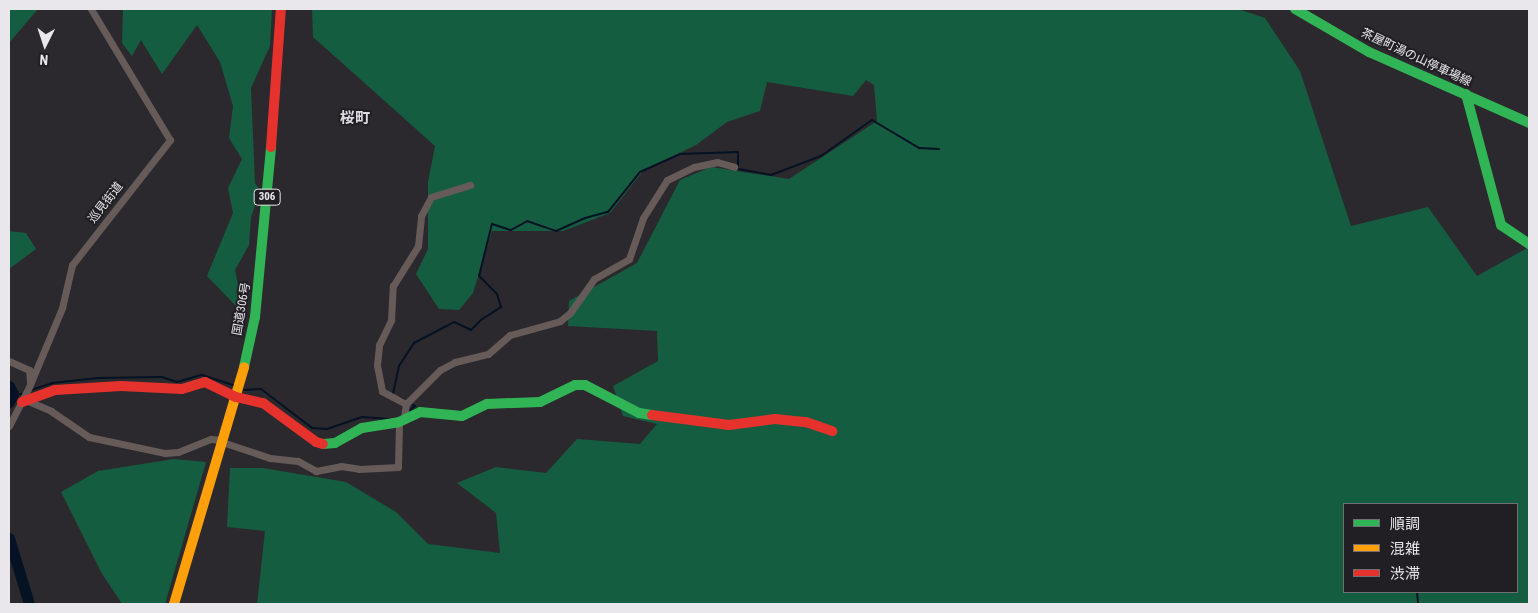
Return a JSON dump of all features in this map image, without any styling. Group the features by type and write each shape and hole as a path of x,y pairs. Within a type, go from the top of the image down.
{"main road":[{"name":"国道306号","path":"174,604 240,382 260,280 281,9"},
{"name":"茶屋町湯の山停車場線","path":"1295,9 1369,52 1529,123"},
{"path":"1466,94 1501,225 1529,244"},
{"path":"25,401 55,390 121,386 182,389 204,382 236,395 263,403 316,442 336,444 362,428 405,411 453,417 468,414 487,404 540,402 574,384 585,385 640,414 729,425 775,419 806,422 832,431"}],"street":[{"name":"巡見街道","path":"9,426 25,401 62,308 72,265 170,140 90,9"},
{"path":"25,401 51,412 89,438 165,453 178,452 211,439 223,441 270,458 298,461 316,471 341,466 359,469 398,467 405,411 440,370 455,362 488,354 510,335 560,321 570,313 594,279 629,259 643,218 667,180 694,167 717,162 734,167"},
{"path":"405,411 382,391 377,365 379,346 392,320 393,286 418,246 421,216 431,197 470,185"},
{"path":"9,362 29,370 30,386"}],"green space":[{"path":"9,9 38,9 9,43"},
{"path":"123,9 272,9 270,46 251,88 255,183 260,191 251,217 249,245 235,270 241,300 236,306 207,276 233,213 228,188 242,159 229,138 233,106 220,62 197,25 162,74 141,40 132,56 122,43"},
{"path":"312,9 1238,9 1265,18 1300,71 1351,226 1428,207 1477,276 1529,247 1529,604 257,604 265,531 227,527 230,468 263,468 346,482 396,512 428,544 500,553 496,513 457,483 496,467 546,473 577,439 640,444 657,424 623,416 613,386 658,361 657,331 568,326 569,301 637,263 680,180 711,167 789,179 877,121 874,85 866,80 853,96 767,82 760,111 727,122 696,145 643,171 610,213 563,231 492,231 473,293 459,310 439,309 416,274 428,249 428,182 435,146 313,37"},
{"path":"9,231 26,233 36,249 9,269"},
{"path":"174,459 206,462 165,604 122,604 101,572 61,492 98,471"}],"waterway":[{"path":"393,394 399,366 414,343 454,322 471,330 481,320 501,307 497,294 479,276 492,224 511,230 527,221 556,231 585,218 608,212 640,172 680,154 738,152 738,169 771,175 821,156 872,120 919,148 939,149"},
{"path":"31,390 52,383 98,378 162,377 177,382 202,375 235,386"},
{"path":"9,386 13,394 9,402"},
{"path":"244,390 261,389 312,428 327,429 362,417 390,419"},
{"path":"13,394 22,394"},
{"path":"401,398 415,406 406,413"},
{"path":"9,538 29,604"},
{"path":"1417,593 1418,604"}],"traffic: fast":[{"path":"1295,9 1369,52 1529,123"},
{"path":"1466,94 1501,225 1529,244"},
{"path":"244,367 255,317 271,147"},
{"path":"323,444 335,443 362,428 399,422 420,412 462,416 487,404 540,402 575,385 585,385 639,413 652,415"}],"traffic: slow":[{"path":"174,604 244,367"}],"traffic: jam":[{"path":"271,147 281,9"},
{"path":"22,402 55,390 121,386 182,389 205,382 236,397 263,403 316,442 323,444"},
{"path":"652,415 729,425 775,419 806,422 832,431"}],"district":[{"name":"桜町","path":"355,119"}]}
